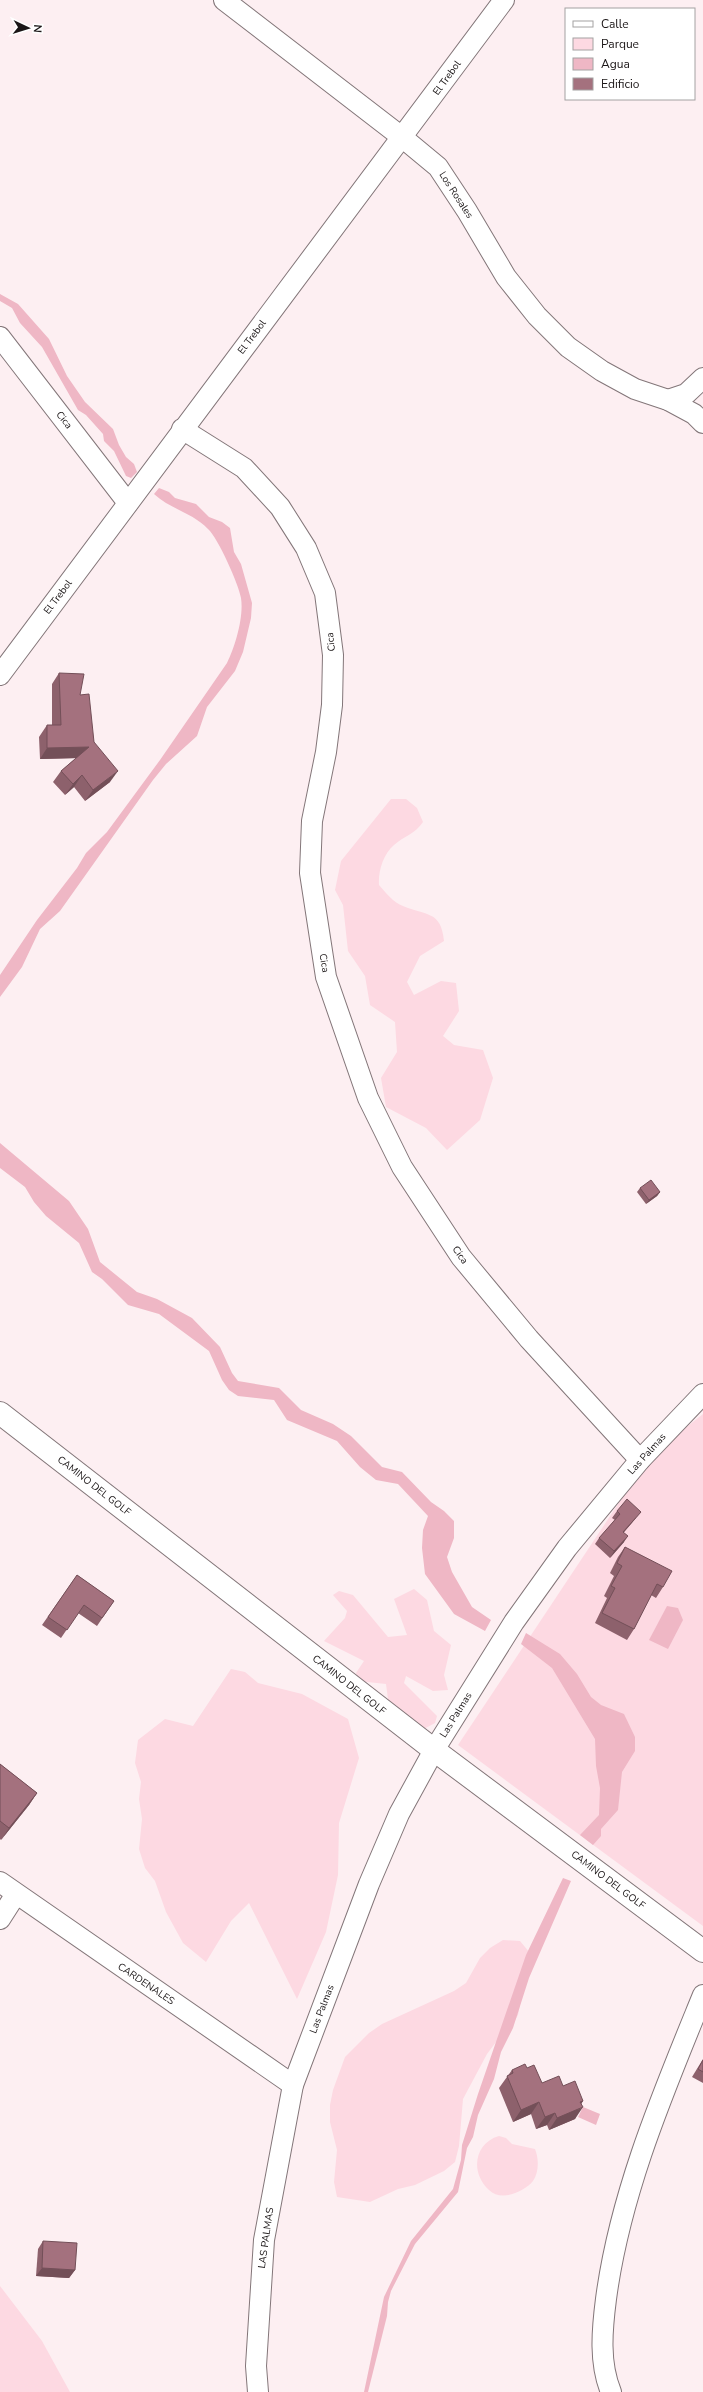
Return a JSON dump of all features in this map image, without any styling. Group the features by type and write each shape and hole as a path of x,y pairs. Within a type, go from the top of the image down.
{"street":[{"name":"Los Rosales","path":"224,0 403,138 438,167 467,211 506,277 537,316 568,347 602,371 635,389 668,400 694,414 703,423"},
{"name":"El Trebol","path":"0,675 182,429 403,138 504,0"},
{"name":"Cica","path":"0,337 128,503"},
{"path":"668,400 686,394 703,378"},
{"name":"Cica","path":"182,429 244,468 280,507 306,548 325,593 333,655 332,705 326,752 312,821 310,873 326,977 368,1098 402,1167 461,1257 529,1339 640,1460"},
{"name":"Las Palmas","path":"293,2085 369,1884 399,1814 434,1750 514,1622 567,1548 640,1460 703,1394"},
{"name":"CAMINO DEL GOLF","path":"0,1413 434,1750 703,1951"},
{"name":"CARDENALES","path":"0,1882 293,2085"},
{"path":"0,1919 16,1894"},
{"path":"611,2392 603,2360 602,2328 611,2261 658,2106 703,1995"},
{"name":"LAS PALMAS","path":"258,2392 256,2366 264,2240 293,2085"}],"green space":[{"path":"391,799 406,799 417,808 423,822 413,832 394,845 387,853 380,869 379,885 400,905 425,913 436,919 440,924 444,941 420,956 407,982 414,995 441,981 456,983 459,1011 443,1036 454,1045 483,1050 493,1078 480,1120 447,1150 426,1128 386,1107 381,1078 397,1052 395,1022 370,1005 365,976 348,951 343,905 335,890 341,861"},
{"path":"703,1414 703,1926 458,1745 650,1456"},
{"path":"414,1589 427,1600 434,1631 451,1645 444,1675 448,1690 433,1691 406,1676 404,1683 437,1716 435,1723 422,1730 390,1714 386,1684 358,1681 356,1673 364,1661 324,1641 345,1618 347,1611 333,1595 339,1591 353,1595 388,1637 407,1635 394,1599"},
{"path":"231,1669 245,1672 258,1683 302,1694 348,1719 359,1758 339,1823 338,1875 326,1932 297,1999 249,1903 231,1921 206,1962 183,1943 166,1912 155,1881 145,1868 139,1849 142,1819 139,1799 141,1782 135,1763 138,1740 165,1719 193,1726"},
{"path":"503,1940 520,1941 530,1953 518,2015 508,2033 496,2042 487,2054 463,2099 459,2146 455,2162 444,2171 415,2185 398,2189 370,2202 337,2197 334,2182 337,2150 330,2122 330,2105 333,2090 345,2057 369,2033 382,2024 454,1991 466,1983 480,1958 490,1948"},
{"path":"499,2136 506,2138 512,2144 535,2149 538,2161 536,2174 533,2181 524,2189 512,2194 494,2194 483,2183 477,2167 480,2152 484,2145"},
{"path":"0,2286 42,2341 70,2392 0,2392"}],"water":[{"path":"0,294 18,304 49,339 67,376 85,402 113,429 119,445 126,457 134,464 137,472 131,478 126,476 114,451 104,441 103,434 86,415 78,410 42,347 20,323 12,308 0,301"},
{"path":"159,488 169,492 175,498 196,504 209,517 222,522 230,528 234,552 241,564 252,603 251,618 243,652 235,671 207,707 197,736 166,764 60,911 40,929 22,967 0,997 0,975 37,920 77,868 86,853 107,832 160,760 227,663 236,640 242,606 241,598 228,562 208,529 189,515 167,504 154,494"},
{"path":"0,1143 69,1201 88,1229 100,1262 137,1292 157,1299 192,1318 220,1347 232,1373 238,1381 279,1388 301,1410 333,1424 351,1436 382,1467 402,1472 431,1502 444,1511 454,1521 454,1538 447,1557 452,1572 472,1607 491,1620 485,1631 454,1614 425,1574 422,1548 423,1530 428,1516 398,1484 376,1480 360,1467 337,1441 287,1420 274,1400 238,1396 229,1390 222,1380 209,1351 159,1314 128,1305 102,1279 92,1272 79,1243 46,1216 34,1202 25,1187 0,1168"},
{"path":"667,1606 678,1608 683,1620 668,1649 649,1640"},
{"path":"526,1633 560,1654 577,1674 591,1697 601,1705 624,1714 635,1737 635,1751 622,1772 618,1810 601,1829 601,1836 593,1845 580,1835 599,1815 600,1788 596,1766 595,1739 552,1668 521,1644"},
{"path":"563,1878 571,1881 529,1978 513,2028 501,2052 494,2079 478,2115 473,2137 467,2148 458,2192 415,2244 391,2291 388,2302 387,2316 368,2392 364,2392 384,2297 411,2241 453,2189 461,2160 462,2145 526,1955"},
{"path":"583,2107 600,2114 596,2125 578,2117"}],"building":[{"path":"59,673 84,674 80,695 89,694 94,742 118,771 93,790 82,775 73,784 61,771 89,747 47,748 47,725 61,725"},
{"path":"651,1180 660,1192 649,1200 640,1188"},
{"path":"627,1499 641,1512 623,1532 628,1536 614,1551 599,1538 620,1514 617,1511"},
{"path":"625,1547 672,1571 663,1587 657,1584 634,1629 602,1613 615,1588 611,1586 622,1566 617,1563"},
{"path":"77,1575 114,1601 102,1618 84,1605 67,1630 48,1617"},
{"path":"0,1764 37,1793 9,1828 0,1821"},
{"path":"703,2060 703,2072 698,2069"},
{"path":"525,2064 527,2068 534,2065 542,2083 559,2076 563,2086 575,2081 583,2101 580,2102 583,2107 557,2118 555,2113 545,2117 539,2102 521,2110 507,2076 513,2073 512,2070"},
{"path":"43,2241 77,2243 75,2270 42,2268"}]}
